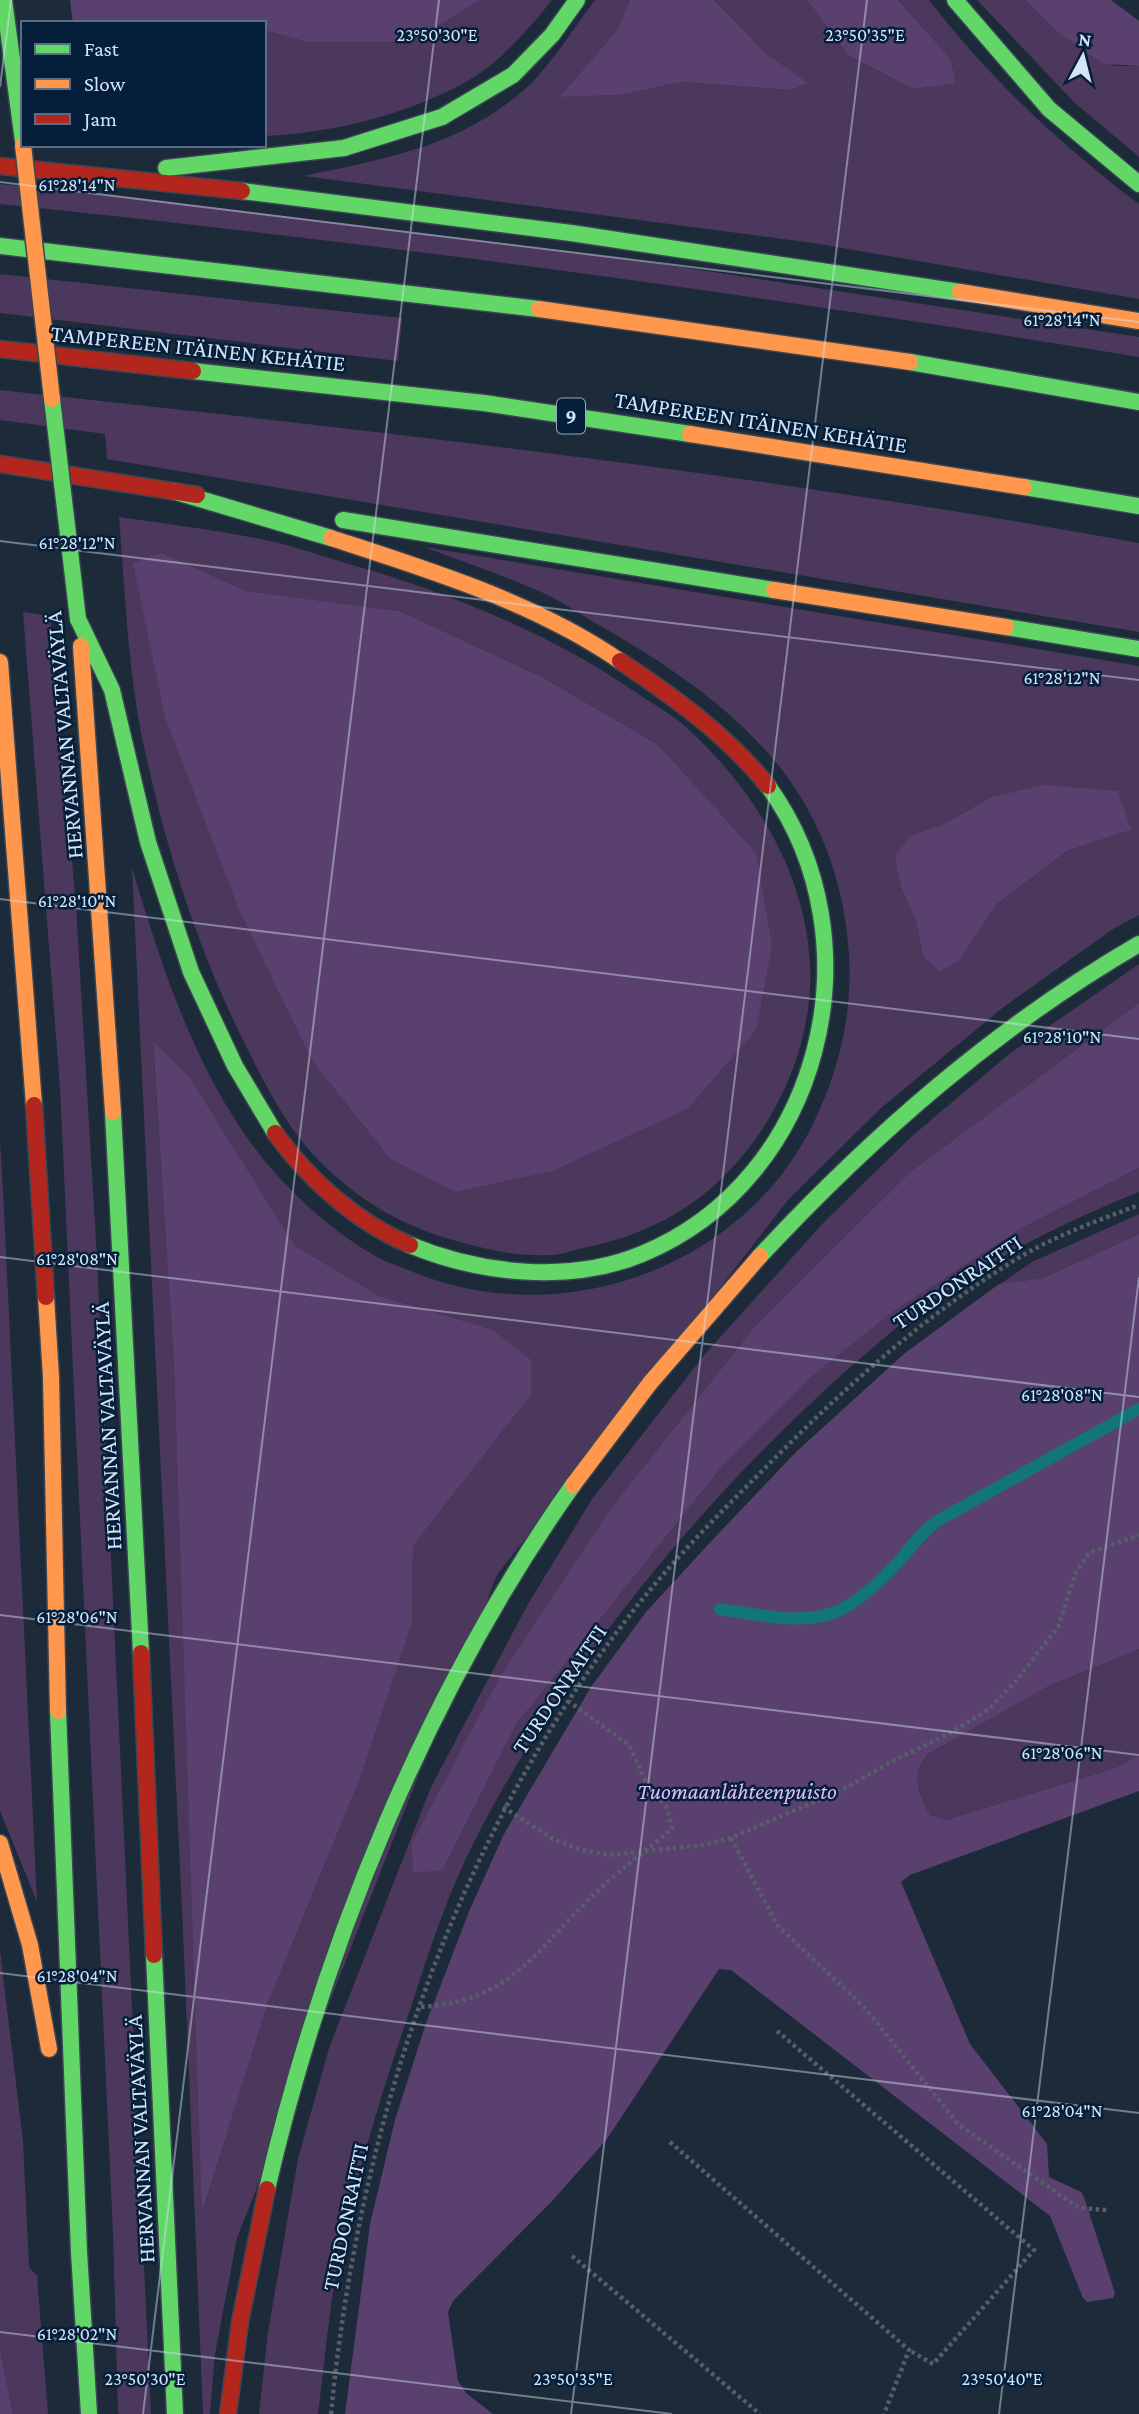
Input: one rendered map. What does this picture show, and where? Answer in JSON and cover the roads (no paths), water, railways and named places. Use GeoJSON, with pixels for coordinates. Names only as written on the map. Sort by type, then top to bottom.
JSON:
{"type":"FeatureCollection","features":[{"type":"Feature","properties":{"kind":"highway","name":"HERVANNAN VALTAVÄYLÄ"},"geometry":{"type":"LineString","coordinates":[[4,0],[21,126]]}},
{"type":"Feature","properties":{"kind":"highway"},"geometry":{"type":"LineString","coordinates":[[12,48],[17,0]]}},
{"type":"Feature","properties":{"kind":"highway"},"geometry":{"type":"LineString","coordinates":[[104,176],[344,148],[442,117],[513,75],[552,35],[577,0]]}},
{"type":"Feature","properties":{"kind":"highway"},"geometry":{"type":"LineString","coordinates":[[955,0],[1049,108],[1139,184]]}},
{"type":"Feature","properties":{"kind":"highway","name":"HERVANNAN VALTAVÄYLÄ"},"geometry":{"type":"LineString","coordinates":[[23,147],[78,619],[98,863],[128,1382],[176,2414]]}},
{"type":"Feature","properties":{"kind":"highway"},"geometry":{"type":"LineString","coordinates":[[0,166],[104,176],[479,222],[865,276],[1139,321]]}},
{"type":"Feature","properties":{"kind":"highway"},"geometry":{"type":"LineString","coordinates":[[0,246],[494,303],[850,352],[1139,401]]}},
{"type":"Feature","properties":{"kind":"highway","name":"TAMPEREEN ITÄINEN KEHÄTIE"},"geometry":{"type":"LineString","coordinates":[[0,349],[484,403],[838,456],[1139,506]]}},
{"type":"Feature","properties":{"kind":"highway"},"geometry":{"type":"LineString","coordinates":[[0,464],[1139,649]]}},
{"type":"Feature","properties":{"kind":"highway"},"geometry":{"type":"LineString","coordinates":[[78,619],[114,695],[137,803],[164,901],[189,973],[254,1103],[291,1154],[346,1207],[387,1235],[434,1255],[529,1271],[582,1270],[642,1254],[684,1234],[722,1204],[761,1167],[791,1119],[815,1062],[827,1001],[828,949],[819,894],[802,845],[774,794],[740,753],[644,677],[581,638],[504,599],[421,566],[173,491]]}},
{"type":"Feature","properties":{"kind":"highway"},"geometry":{"type":"LineString","coordinates":[[0,662],[29,1018],[51,1377],[59,1762],[79,2252],[89,2414]]}},
{"type":"Feature","properties":{"kind":"highway"},"geometry":{"type":"LineString","coordinates":[[228,2414],[237,2328],[266,2180],[305,2038],[354,1901],[411,1769],[476,1641],[560,1503],[650,1382],[744,1270],[842,1172],[936,1085],[1018,1020],[1139,944]]}},
{"type":"Feature","properties":{"kind":"highway"},"geometry":{"type":"LineString","coordinates":[[0,1843],[18,1894],[38,1970],[52,2064]]}},
{"type":"Feature","properties":{"kind":"highway"},"geometry":{"type":"LineString","coordinates":[[55,2091],[79,2252]]}},
{"type":"Feature","properties":{"kind":"waterway"},"geometry":{"type":"LineString","coordinates":[[720,1609],[792,1618],[820,1616],[842,1609],[878,1583],[937,1521],[1139,1409]]}},
{"type":"Feature","properties":{"kind":"park label","name":"Tuomaanlähteenpuisto"},"geometry":{"type":"Point","coordinates":[737,1791]}}]}
